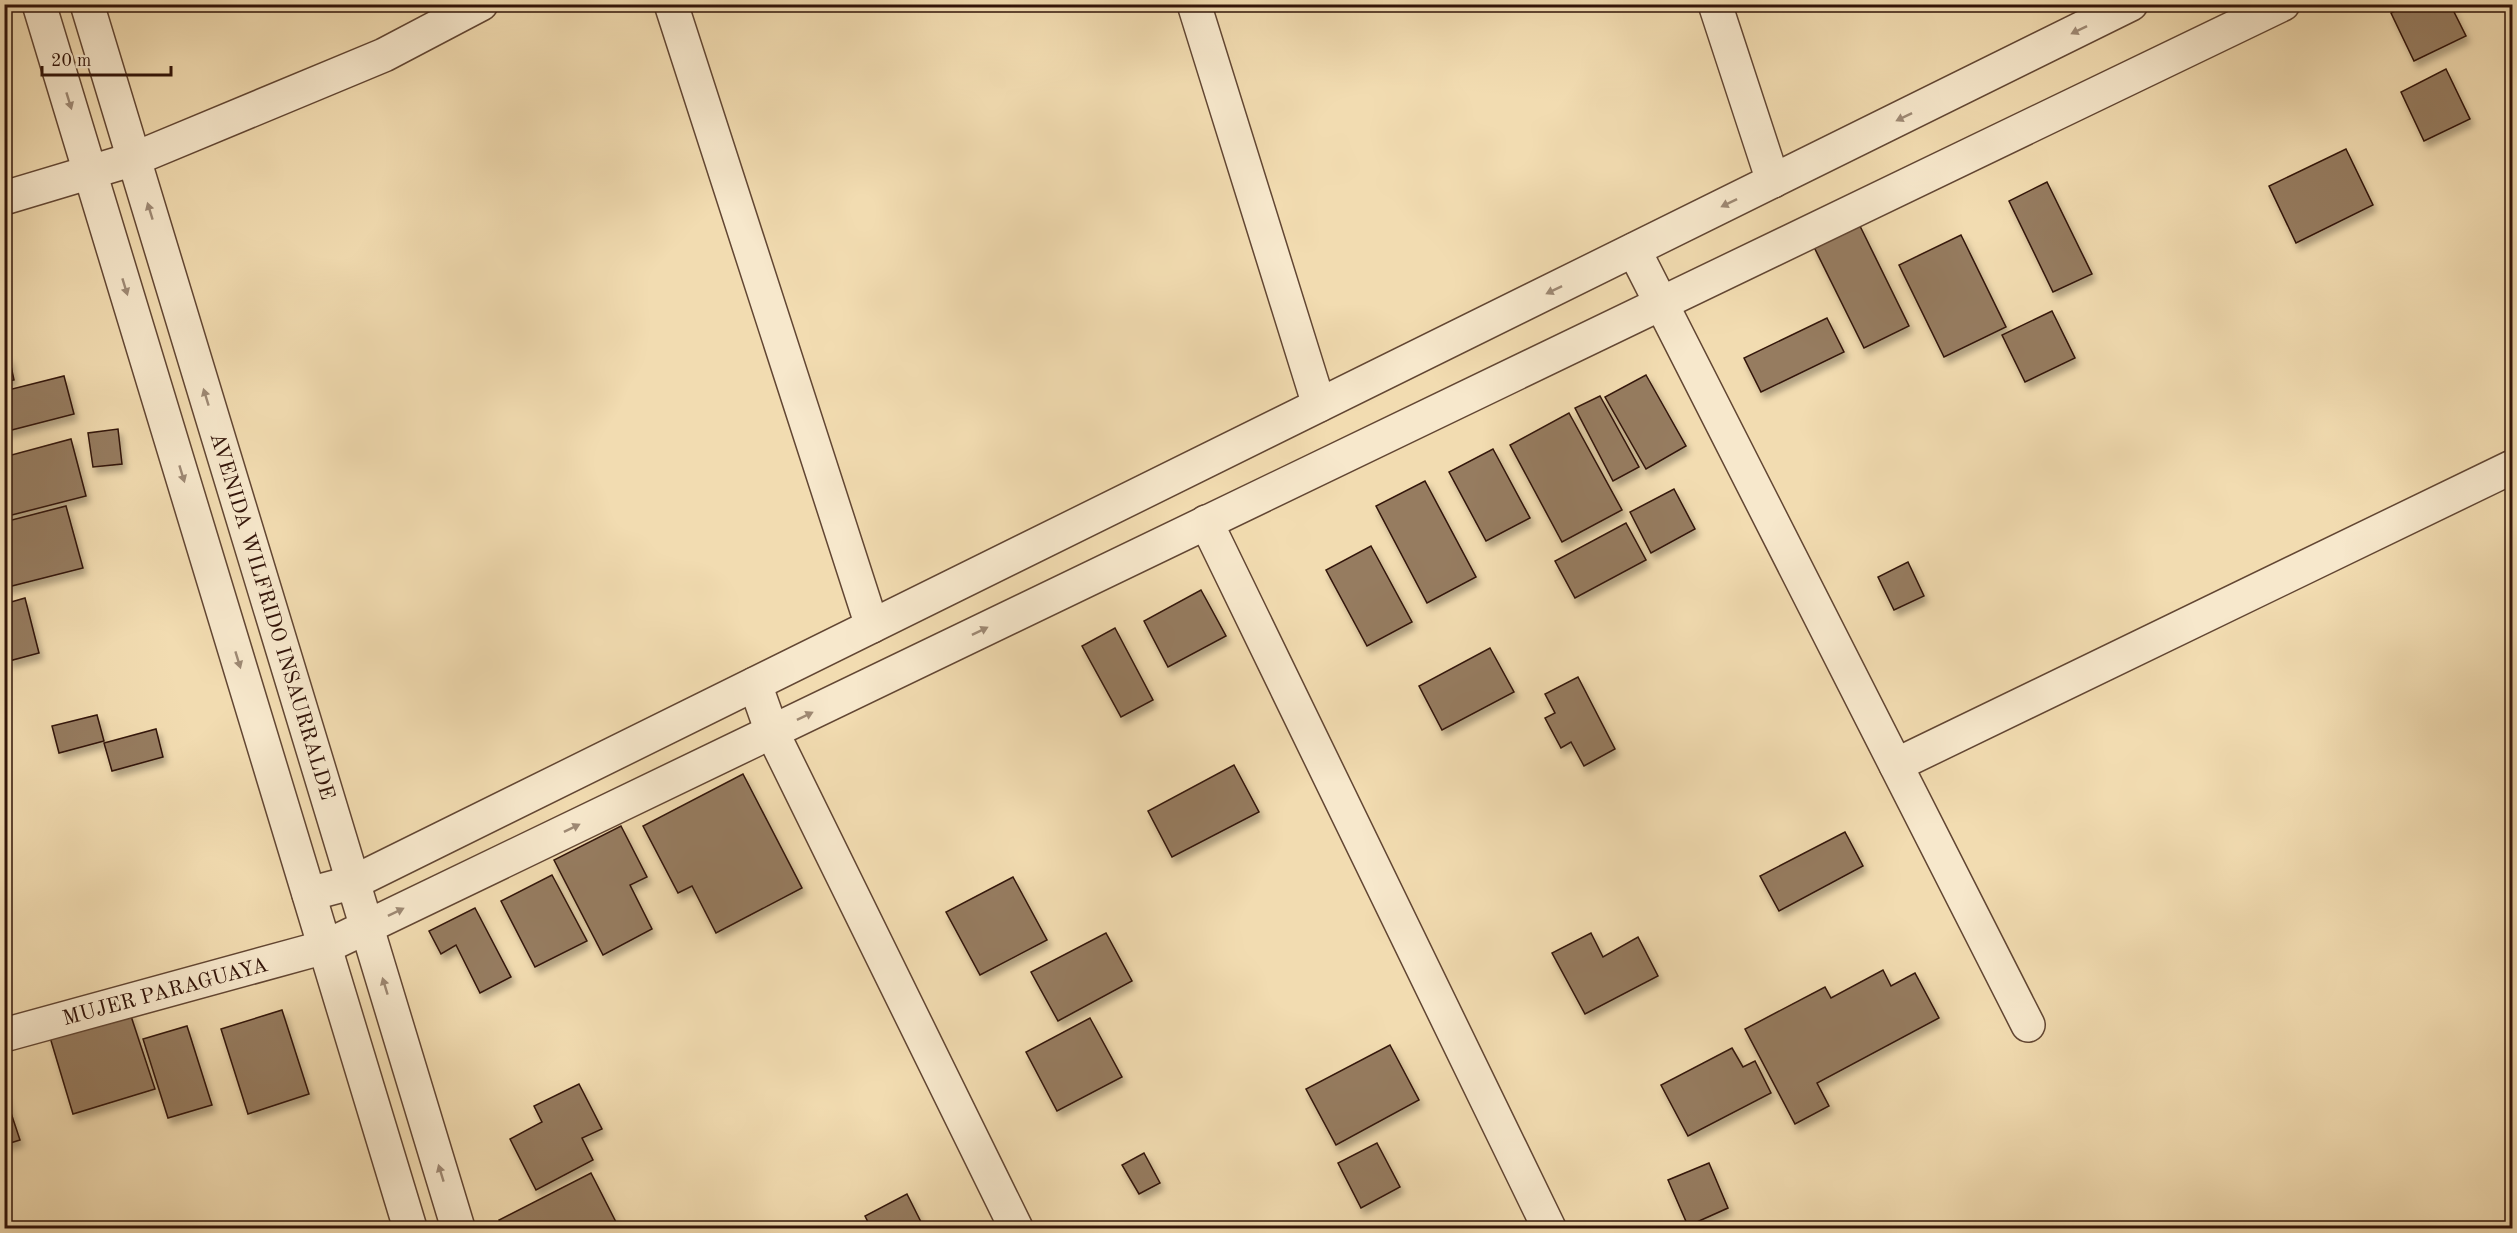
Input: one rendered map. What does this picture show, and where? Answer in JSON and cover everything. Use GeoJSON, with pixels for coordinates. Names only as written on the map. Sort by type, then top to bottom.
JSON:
{"type":"FeatureCollection","features":[{"type":"Feature","properties":{"kind":"street"},"geometry":{"type":"LineString","coordinates":[[39,4],[410,1228]]}},
{"type":"Feature","properties":{"kind":"street","name":"AVENIDA WILFRIDO INSAURRALDE"},"geometry":{"type":"LineString","coordinates":[[87,4],[458,1228]]}},
{"type":"Feature","properties":{"kind":"street"},"geometry":{"type":"LineString","coordinates":[[4,198],[134,159],[384,55],[481,4]]}},
{"type":"Feature","properties":{"kind":"street"},"geometry":{"type":"LineString","coordinates":[[671,4],[872,626]]}},
{"type":"Feature","properties":{"kind":"street"},"geometry":{"type":"LineString","coordinates":[[1194,4],[1319,405]]}},
{"type":"Feature","properties":{"kind":"street"},"geometry":{"type":"LineString","coordinates":[[1716,4],[1773,182]]}},
{"type":"Feature","properties":{"kind":"street"},"geometry":{"type":"LineString","coordinates":[[309,894],[354,882],[2131,4]]}},
{"type":"Feature","properties":{"kind":"street","name":"MUJER PARAGUAYA"},"geometry":{"type":"LineString","coordinates":[[4,1035],[325,947],[2283,4]]}},
{"type":"Feature","properties":{"kind":"street"},"geometry":{"type":"LineString","coordinates":[[1634,250],[2028,1025]]}},
{"type":"Feature","properties":{"kind":"street"},"geometry":{"type":"LineString","coordinates":[[1896,765],[2512,467]]}},
{"type":"Feature","properties":{"kind":"street"},"geometry":{"type":"LineString","coordinates":[[1206,522],[1549,1228]]}},
{"type":"Feature","properties":{"kind":"street"},"geometry":{"type":"LineString","coordinates":[[755,684],[772,732],[1016,1228]]}},
{"type":"Feature","properties":{"kind":"building"},"geometry":{"type":"Polygon","coordinates":[[[2408,4],[2450,4],[2466,36],[2414,61],[2391,13],[2408,4]]]}},
{"type":"Feature","properties":{"kind":"building"},"geometry":{"type":"Polygon","coordinates":[[[2446,69],[2470,119],[2424,141],[2401,92],[2446,69]]]}},
{"type":"Feature","properties":{"kind":"building"},"geometry":{"type":"Polygon","coordinates":[[[2346,149],[2373,205],[2296,243],[2269,186],[2346,149]]]}},
{"type":"Feature","properties":{"kind":"building"},"geometry":{"type":"Polygon","coordinates":[[[2047,182],[2092,274],[2053,292],[2009,201],[2047,182]]]}},
{"type":"Feature","properties":{"kind":"building"},"geometry":{"type":"Polygon","coordinates":[[[1859,224],[1909,326],[1864,348],[1813,245],[1859,224]]]}},
{"type":"Feature","properties":{"kind":"building"},"geometry":{"type":"Polygon","coordinates":[[[1961,235],[2006,327],[1944,357],[1899,265],[1961,235]]]}},
{"type":"Feature","properties":{"kind":"building"},"geometry":{"type":"Polygon","coordinates":[[[2052,311],[2075,358],[2025,382],[2002,335],[2052,311]]]}},
{"type":"Feature","properties":{"kind":"building"},"geometry":{"type":"Polygon","coordinates":[[[1827,318],[1844,352],[1761,392],[1744,358],[1827,318]]]}},
{"type":"Feature","properties":{"kind":"building"},"geometry":{"type":"Polygon","coordinates":[[[9,357],[14,380],[4,382],[4,358],[9,357]]]}},
{"type":"Feature","properties":{"kind":"building"},"geometry":{"type":"Polygon","coordinates":[[[1646,375],[1686,446],[1646,469],[1605,397],[1646,375]]]}},
{"type":"Feature","properties":{"kind":"building"},"geometry":{"type":"Polygon","coordinates":[[[64,376],[74,414],[4,432],[4,391],[64,376]]]}},
{"type":"Feature","properties":{"kind":"building"},"geometry":{"type":"Polygon","coordinates":[[[1600,396],[1639,467],[1613,481],[1575,408],[1600,396]]]}},
{"type":"Feature","properties":{"kind":"building"},"geometry":{"type":"Polygon","coordinates":[[[1569,413],[1622,510],[1562,542],[1510,445],[1569,413]]]}},
{"type":"Feature","properties":{"kind":"building"},"geometry":{"type":"Polygon","coordinates":[[[118,429],[122,464],[93,467],[88,433],[118,429]]]}},
{"type":"Feature","properties":{"kind":"building"},"geometry":{"type":"Polygon","coordinates":[[[71,439],[86,496],[4,517],[4,457],[71,439]]]}},
{"type":"Feature","properties":{"kind":"building"},"geometry":{"type":"Polygon","coordinates":[[[1493,449],[1530,518],[1486,541],[1449,472],[1493,449]]]}},
{"type":"Feature","properties":{"kind":"building"},"geometry":{"type":"Polygon","coordinates":[[[1425,481],[1476,577],[1427,603],[1376,506],[1425,481]]]}},
{"type":"Feature","properties":{"kind":"building"},"geometry":{"type":"Polygon","coordinates":[[[1674,489],[1695,529],[1651,553],[1630,512],[1674,489]]]}},
{"type":"Feature","properties":{"kind":"building"},"geometry":{"type":"Polygon","coordinates":[[[66,506],[83,568],[4,588],[4,522],[66,506]]]}},
{"type":"Feature","properties":{"kind":"building"},"geometry":{"type":"Polygon","coordinates":[[[1626,523],[1646,560],[1575,598],[1555,561],[1626,523]]]}},
{"type":"Feature","properties":{"kind":"building"},"geometry":{"type":"Polygon","coordinates":[[[1371,546],[1412,622],[1367,646],[1326,570],[1371,546]]]}},
{"type":"Feature","properties":{"kind":"building"},"geometry":{"type":"Polygon","coordinates":[[[1908,562],[1924,596],[1894,610],[1878,577],[1908,562]]]}},
{"type":"Feature","properties":{"kind":"building"},"geometry":{"type":"Polygon","coordinates":[[[1201,590],[1226,636],[1168,667],[1144,621],[1201,590]]]}},
{"type":"Feature","properties":{"kind":"building"},"geometry":{"type":"Polygon","coordinates":[[[25,598],[39,653],[9,661],[4,645],[4,604],[25,598]]]}},
{"type":"Feature","properties":{"kind":"building"},"geometry":{"type":"Polygon","coordinates":[[[1115,628],[1153,700],[1121,717],[1082,646],[1115,628]]]}},
{"type":"Feature","properties":{"kind":"building"},"geometry":{"type":"Polygon","coordinates":[[[1490,648],[1514,692],[1442,730],[1419,686],[1490,648]]]}},
{"type":"Feature","properties":{"kind":"building"},"geometry":{"type":"Polygon","coordinates":[[[1578,677],[1615,749],[1584,766],[1571,742],[1561,748],[1545,718],[1555,713],[1545,694],[1578,677]]]}},
{"type":"Feature","properties":{"kind":"building"},"geometry":{"type":"Polygon","coordinates":[[[97,715],[104,741],[59,753],[52,726],[97,715]]]}},
{"type":"Feature","properties":{"kind":"building"},"geometry":{"type":"Polygon","coordinates":[[[156,729],[163,757],[112,771],[104,743],[156,729]]]}},
{"type":"Feature","properties":{"kind":"building"},"geometry":{"type":"Polygon","coordinates":[[[1234,765],[1259,812],[1172,857],[1148,811],[1234,765]]]}},
{"type":"Feature","properties":{"kind":"building"},"geometry":{"type":"Polygon","coordinates":[[[743,774],[802,888],[716,933],[692,886],[678,893],[643,826],[743,774]]]}},
{"type":"Feature","properties":{"kind":"building"},"geometry":{"type":"Polygon","coordinates":[[[621,826],[647,877],[630,885],[652,929],[603,955],[554,860],[621,826]]]}},
{"type":"Feature","properties":{"kind":"building"},"geometry":{"type":"Polygon","coordinates":[[[1845,832],[1863,866],[1779,911],[1760,876],[1845,832]]]}},
{"type":"Feature","properties":{"kind":"building"},"geometry":{"type":"Polygon","coordinates":[[[552,875],[587,941],[535,967],[501,901],[552,875]]]}},
{"type":"Feature","properties":{"kind":"building"},"geometry":{"type":"Polygon","coordinates":[[[1013,877],[1047,940],[980,975],[946,912],[1013,877]]]}},
{"type":"Feature","properties":{"kind":"building"},"geometry":{"type":"Polygon","coordinates":[[[475,908],[511,977],[480,993],[456,945],[441,954],[429,931],[475,908]]]}},
{"type":"Feature","properties":{"kind":"building"},"geometry":{"type":"Polygon","coordinates":[[[1106,933],[1132,981],[1058,1021],[1031,972],[1106,933]]]}},
{"type":"Feature","properties":{"kind":"building"},"geometry":{"type":"Polygon","coordinates":[[[1591,933],[1603,957],[1638,937],[1658,976],[1585,1014],[1552,953],[1591,933]]]}},
{"type":"Feature","properties":{"kind":"building"},"geometry":{"type":"Polygon","coordinates":[[[1883,970],[1891,986],[1915,973],[1939,1018],[1817,1083],[1829,1106],[1795,1124],[1745,1029],[1825,987],[1831,998],[1883,970]]]}},
{"type":"Feature","properties":{"kind":"building"},"geometry":{"type":"Polygon","coordinates":[[[129,1010],[155,1089],[73,1114],[49,1034],[129,1010]]]}},
{"type":"Feature","properties":{"kind":"building"},"geometry":{"type":"Polygon","coordinates":[[[282,1010],[309,1094],[248,1114],[221,1029],[282,1010]]]}},
{"type":"Feature","properties":{"kind":"building"},"geometry":{"type":"Polygon","coordinates":[[[1090,1018],[1122,1077],[1057,1111],[1026,1052],[1090,1018]]]}},
{"type":"Feature","properties":{"kind":"building"},"geometry":{"type":"Polygon","coordinates":[[[187,1026],[212,1105],[168,1118],[143,1039],[187,1026]]]}},
{"type":"Feature","properties":{"kind":"building"},"geometry":{"type":"Polygon","coordinates":[[[1390,1045],[1419,1100],[1336,1145],[1306,1089],[1390,1045]]]}},
{"type":"Feature","properties":{"kind":"building"},"geometry":{"type":"Polygon","coordinates":[[[1732,1048],[1743,1067],[1755,1061],[1771,1093],[1688,1136],[1661,1085],[1732,1048]]]}},
{"type":"Feature","properties":{"kind":"building"},"geometry":{"type":"Polygon","coordinates":[[[579,1084],[602,1129],[582,1138],[593,1160],[536,1190],[510,1139],[542,1122],[534,1106],[579,1084]]]}},
{"type":"Feature","properties":{"kind":"building"},"geometry":{"type":"Polygon","coordinates":[[[4,1092],[20,1140],[4,1145],[4,1092]]]}},
{"type":"Feature","properties":{"kind":"building"},"geometry":{"type":"Polygon","coordinates":[[[1377,1143],[1400,1187],[1361,1208],[1338,1163],[1377,1143]]]}},
{"type":"Feature","properties":{"kind":"building"},"geometry":{"type":"Polygon","coordinates":[[[1144,1153],[1160,1183],[1139,1194],[1122,1165],[1144,1153]]]}},
{"type":"Feature","properties":{"kind":"building"},"geometry":{"type":"Polygon","coordinates":[[[1709,1163],[1728,1208],[1688,1226],[1668,1180],[1709,1163]]]}},
{"type":"Feature","properties":{"kind":"building"},"geometry":{"type":"Polygon","coordinates":[[[591,1173],[619,1228],[503,1228],[499,1220],[591,1173]]]}},
{"type":"Feature","properties":{"kind":"building"},"geometry":{"type":"Polygon","coordinates":[[[907,1194],[924,1228],[871,1228],[865,1216],[907,1194]]]}}]}
